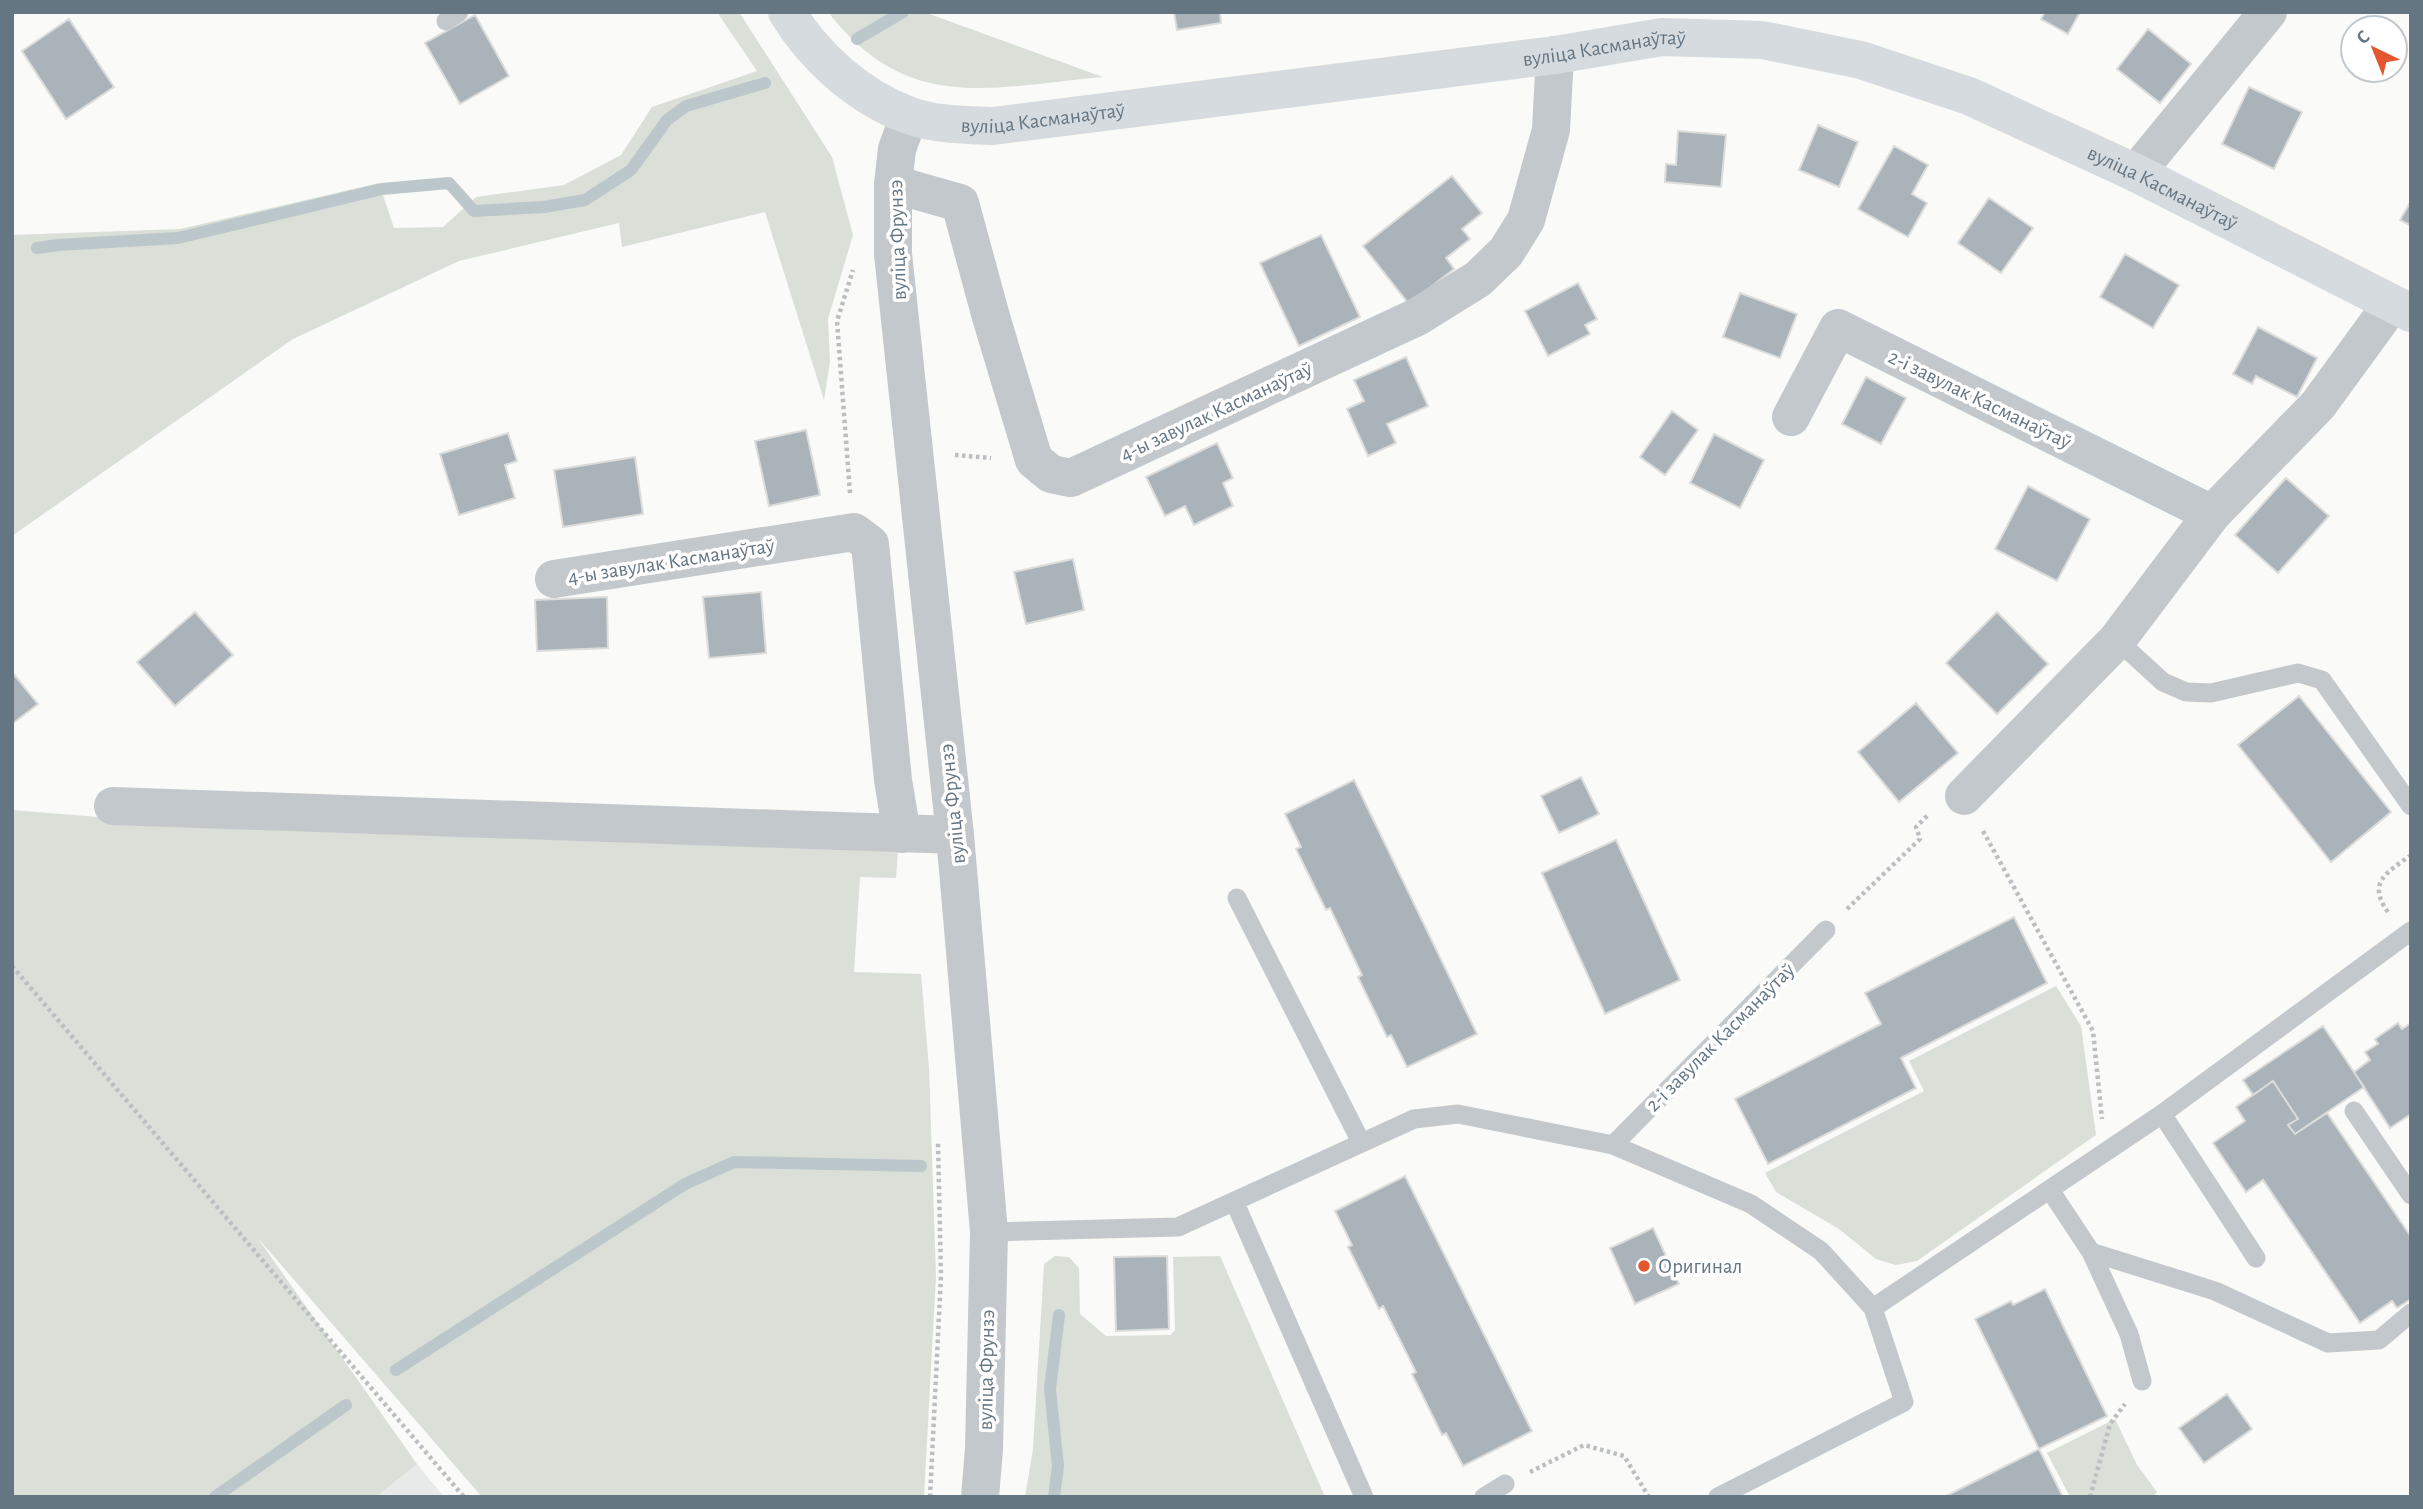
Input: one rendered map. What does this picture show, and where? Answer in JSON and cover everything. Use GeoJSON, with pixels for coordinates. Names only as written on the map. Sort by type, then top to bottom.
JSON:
{"type":"FeatureCollection","features":[{"type":"Feature","properties":{"kind":"main road","name":"вуліца Касманаўтаў"},"geometry":{"type":"LineString","coordinates":[[787,12],[828,63],[863,93],[909,116],[946,124],[993,126],[1555,55],[1662,37],[1762,40],[1861,60],[1969,96],[2136,173],[2401,309]]}},
{"type":"Feature","properties":{"kind":"street"},"geometry":{"type":"LineString","coordinates":[[2136,173],[2268,12]]}},
{"type":"Feature","properties":{"kind":"street","name":"4-ы завулак Касманаўтаў"},"geometry":{"type":"LineString","coordinates":[[893,184],[960,203],[1034,460],[1051,474],[1071,478],[1417,317],[1478,279],[1506,252],[1526,220],[1551,130],[1555,55]]}},
{"type":"Feature","properties":{"kind":"street","name":"вуліца Фрунзэ"},"geometry":{"type":"LineString","coordinates":[[909,116],[897,149],[893,184],[893,254],[955,835],[989,1232],[984,1449],[980,1497]]}},
{"type":"Feature","properties":{"kind":"street"},"geometry":{"type":"LineString","coordinates":[[1964,796],[2117,640],[2212,514],[2318,405],[2401,309]]}},
{"type":"Feature","properties":{"kind":"street","name":"2-і завулак Касманаўтаў"},"geometry":{"type":"LineString","coordinates":[[1791,417],[1838,328],[2212,514]]}},
{"type":"Feature","properties":{"kind":"street"},"geometry":{"type":"LineString","coordinates":[[854,532],[870,544],[892,780],[902,834]]}},
{"type":"Feature","properties":{"kind":"street","name":"4-ы завулак Касманаўтаў"},"geometry":{"type":"LineString","coordinates":[[554,579],[854,532]]}},
{"type":"Feature","properties":{"kind":"street"},"geometry":{"type":"LineString","coordinates":[[113,806],[955,835]]}},
{"type":"Feature","properties":{"kind":"lane"},"geometry":{"type":"LineString","coordinates":[[2117,640],[2163,682],[2186,692],[2211,693],[2298,673],[2322,680],[2411,806]]}},
{"type":"Feature","properties":{"kind":"lane"},"geometry":{"type":"LineString","coordinates":[[1237,898],[1361,1142]]}},
{"type":"Feature","properties":{"kind":"lane","name":"2-і завулак Касманаўтаў"},"geometry":{"type":"LineString","coordinates":[[1613,1145],[1826,930]]}},
{"type":"Feature","properties":{"kind":"lane"},"geometry":{"type":"LineString","coordinates":[[1873,1308],[2162,1114],[2411,931]]}},
{"type":"Feature","properties":{"kind":"lane"},"geometry":{"type":"LineString","coordinates":[[2354,1111],[2411,1195]]}},
{"type":"Feature","properties":{"kind":"lane"},"geometry":{"type":"LineString","coordinates":[[989,1232],[1178,1227],[1414,1119],[1458,1114],[1613,1145],[1751,1204],[1822,1251],[1873,1308],[1904,1402],[1718,1497]]}},
{"type":"Feature","properties":{"kind":"lane"},"geometry":{"type":"LineString","coordinates":[[2162,1114],[2256,1258]]}},
{"type":"Feature","properties":{"kind":"lane"},"geometry":{"type":"LineString","coordinates":[[2049,1189],[2091,1252],[2129,1334],[2142,1381]]}},
{"type":"Feature","properties":{"kind":"lane"},"geometry":{"type":"LineString","coordinates":[[1235,1203],[1364,1497]]}},
{"type":"Feature","properties":{"kind":"lane"},"geometry":{"type":"LineString","coordinates":[[2091,1252],[2215,1291],[2328,1343],[2379,1340],[2411,1313]]}},
{"type":"Feature","properties":{"kind":"lane"},"geometry":{"type":"LineString","coordinates":[[1484,1497],[1504,1483]]}},
{"type":"Feature","properties":{"kind":"path"},"geometry":{"type":"LineString","coordinates":[[854,532],[837,321],[855,263]]}},
{"type":"Feature","properties":{"kind":"path"},"geometry":{"type":"LineString","coordinates":[[966,456],[999,458]]}},
{"type":"Feature","properties":{"kind":"path"},"geometry":{"type":"LineString","coordinates":[[1964,796],[2093,1031],[2106,1151]]}},
{"type":"Feature","properties":{"kind":"path"},"geometry":{"type":"LineString","coordinates":[[1826,930],[1920,839]]}},
{"type":"Feature","properties":{"kind":"path"},"geometry":{"type":"LineString","coordinates":[[2383,905],[2378,893],[2379,882],[2411,855]]}},
{"type":"Feature","properties":{"kind":"path"},"geometry":{"type":"LineString","coordinates":[[12,966],[464,1497]]}},
{"type":"Feature","properties":{"kind":"path"},"geometry":{"type":"LineString","coordinates":[[930,1497],[941,1276],[938,1137]]}},
{"type":"Feature","properties":{"kind":"path"},"geometry":{"type":"LineString","coordinates":[[2090,1497],[2110,1424],[2142,1381]]}},
{"type":"Feature","properties":{"kind":"path"},"geometry":{"type":"LineString","coordinates":[[1504,1483],[1584,1445],[1624,1456],[1649,1497]]}},
{"type":"Feature","properties":{"kind":"shaded area"},"geometry":{"type":"Polygon","coordinates":[[[717,12],[739,12],[832,157],[853,235],[828,319],[830,362],[824,400],[765,212],[622,247],[619,223],[459,261],[293,339],[12,536],[12,235],[180,229],[379,183],[394,228],[443,227],[476,197],[564,185],[621,155],[652,107],[757,71],[717,12]]]}},
{"type":"Feature","properties":{"kind":"shaded area"},"geometry":{"type":"Polygon","coordinates":[[[828,12],[924,12],[1103,77],[988,88],[954,87],[921,80],[889,67],[858,45],[828,12]]]}},
{"type":"Feature","properties":{"kind":"shaded area"},"geometry":{"type":"Polygon","coordinates":[[[12,810],[171,823],[898,850],[896,878],[860,877],[854,972],[921,974],[929,1068],[936,1276],[924,1497],[482,1497],[257,1237],[417,1464],[376,1497],[12,1497],[12,810]]]}},
{"type":"Feature","properties":{"kind":"shaded area"},"geometry":{"type":"Polygon","coordinates":[[[2056,986],[2081,1026],[2096,1135],[1917,1261],[1896,1265],[1876,1259],[1839,1229],[1776,1192],[1765,1173],[1924,1091],[1909,1061],[2056,986]]]}},
{"type":"Feature","properties":{"kind":"shaded area"},"geometry":{"type":"Polygon","coordinates":[[[1055,1256],[1069,1257],[1079,1268],[1080,1314],[1106,1336],[1170,1335],[1175,1330],[1173,1257],[1220,1256],[1325,1497],[1025,1497],[1033,1449],[1044,1264],[1055,1256]]]}},
{"type":"Feature","properties":{"kind":"shaded area"},"geometry":{"type":"Polygon","coordinates":[[[2115,1419],[2137,1465],[2157,1492],[2153,1497],[2070,1497],[2047,1453],[2115,1419]]]}},
{"type":"Feature","properties":{"kind":"shaded area"},"geometry":{"type":"Polygon","coordinates":[[[417,1464],[444,1497],[376,1497],[417,1464]]]}},
{"type":"Feature","properties":{"kind":"building"},"geometry":{"type":"Polygon","coordinates":[[[1174,12],[1220,12],[1221,23],[1177,30],[1174,12]]]}},
{"type":"Feature","properties":{"kind":"building"},"geometry":{"type":"Polygon","coordinates":[[[2045,12],[2080,12],[2068,34],[2041,19],[2045,12]]]}},
{"type":"Feature","properties":{"kind":"building"},"geometry":{"type":"Polygon","coordinates":[[[475,15],[509,76],[460,104],[425,43],[475,15]]]}},
{"type":"Feature","properties":{"kind":"building"},"geometry":{"type":"Polygon","coordinates":[[[69,19],[114,87],[66,119],[22,51],[69,19]]]}},
{"type":"Feature","properties":{"kind":"building"},"geometry":{"type":"Polygon","coordinates":[[[2148,29],[2191,64],[2160,103],[2117,69],[2148,29]]]}},
{"type":"Feature","properties":{"kind":"building"},"geometry":{"type":"Polygon","coordinates":[[[2249,87],[2302,112],[2274,169],[2222,144],[2249,87]]]}},
{"type":"Feature","properties":{"kind":"building"},"geometry":{"type":"Polygon","coordinates":[[[1818,125],[1858,142],[1839,187],[1799,170],[1818,125]]]}},
{"type":"Feature","properties":{"kind":"building"},"geometry":{"type":"Polygon","coordinates":[[[1678,131],[1726,135],[1721,187],[1665,182],[1666,164],[1676,165],[1678,131]]]}},
{"type":"Feature","properties":{"kind":"building"},"geometry":{"type":"Polygon","coordinates":[[[1894,146],[1928,165],[1912,194],[1927,203],[1908,237],[1858,209],[1894,146]]]}},
{"type":"Feature","properties":{"kind":"building"},"geometry":{"type":"Polygon","coordinates":[[[1452,176],[1482,213],[1462,229],[1470,239],[1446,258],[1454,269],[1409,304],[1363,246],[1452,176]]]}},
{"type":"Feature","properties":{"kind":"building"},"geometry":{"type":"Polygon","coordinates":[[[1989,198],[2033,228],[2001,273],[1958,243],[1989,198]]]}},
{"type":"Feature","properties":{"kind":"building"},"geometry":{"type":"Polygon","coordinates":[[[2411,201],[2411,226],[2400,220],[2411,201]]]}},
{"type":"Feature","properties":{"kind":"building"},"geometry":{"type":"Polygon","coordinates":[[[1321,235],[1360,317],[1299,346],[1260,263],[1321,235]]]}},
{"type":"Feature","properties":{"kind":"building"},"geometry":{"type":"Polygon","coordinates":[[[2125,254],[2179,285],[2153,328],[2100,297],[2125,254]]]}},
{"type":"Feature","properties":{"kind":"building"},"geometry":{"type":"Polygon","coordinates":[[[1578,283],[1597,319],[1585,325],[1590,334],[1548,356],[1525,311],[1578,283]]]}},
{"type":"Feature","properties":{"kind":"building"},"geometry":{"type":"Polygon","coordinates":[[[1740,293],[1797,314],[1780,358],[1723,337],[1740,293]]]}},
{"type":"Feature","properties":{"kind":"building"},"geometry":{"type":"Polygon","coordinates":[[[2258,327],[2317,358],[2297,397],[2256,376],[2252,384],[2233,374],[2258,327]]]}},
{"type":"Feature","properties":{"kind":"building"},"geometry":{"type":"Polygon","coordinates":[[[1406,357],[1428,406],[1387,424],[1396,443],[1368,456],[1347,409],[1364,401],[1354,380],[1406,357]]]}},
{"type":"Feature","properties":{"kind":"building"},"geometry":{"type":"Polygon","coordinates":[[[1866,377],[1906,398],[1881,444],[1842,424],[1866,377]]]}},
{"type":"Feature","properties":{"kind":"building"},"geometry":{"type":"Polygon","coordinates":[[[1672,411],[1698,430],[1665,475],[1640,457],[1672,411]]]}},
{"type":"Feature","properties":{"kind":"building"},"geometry":{"type":"Polygon","coordinates":[[[806,430],[820,495],[769,506],[755,441],[806,430]]]}},
{"type":"Feature","properties":{"kind":"building"},"geometry":{"type":"Polygon","coordinates":[[[508,433],[517,461],[505,465],[515,498],[459,515],[440,454],[508,433]]]}},
{"type":"Feature","properties":{"kind":"building"},"geometry":{"type":"Polygon","coordinates":[[[1714,434],[1764,460],[1740,508],[1690,483],[1714,434]]]}},
{"type":"Feature","properties":{"kind":"building"},"geometry":{"type":"Polygon","coordinates":[[[1217,443],[1233,478],[1223,483],[1233,506],[1194,525],[1185,506],[1165,516],[1146,477],[1217,443]]]}},
{"type":"Feature","properties":{"kind":"building"},"geometry":{"type":"Polygon","coordinates":[[[635,457],[643,514],[563,527],[554,470],[635,457]]]}},
{"type":"Feature","properties":{"kind":"building"},"geometry":{"type":"Polygon","coordinates":[[[2286,478],[2329,516],[2278,573],[2235,535],[2286,478]]]}},
{"type":"Feature","properties":{"kind":"building"},"geometry":{"type":"Polygon","coordinates":[[[2028,486],[2090,519],[2057,581],[1995,549],[2028,486]]]}},
{"type":"Feature","properties":{"kind":"building"},"geometry":{"type":"Polygon","coordinates":[[[1073,559],[1084,610],[1026,624],[1014,572],[1073,559]]]}},
{"type":"Feature","properties":{"kind":"building"},"geometry":{"type":"Polygon","coordinates":[[[761,592],[766,653],[709,658],[703,597],[761,592]]]}},
{"type":"Feature","properties":{"kind":"building"},"geometry":{"type":"Polygon","coordinates":[[[607,597],[608,648],[537,651],[535,600],[607,597]]]}},
{"type":"Feature","properties":{"kind":"building"},"geometry":{"type":"Polygon","coordinates":[[[195,612],[233,655],[175,706],[137,662],[195,612]]]}},
{"type":"Feature","properties":{"kind":"building"},"geometry":{"type":"Polygon","coordinates":[[[1997,612],[2048,664],[1997,714],[1946,663],[1997,612]]]}},
{"type":"Feature","properties":{"kind":"building"},"geometry":{"type":"Polygon","coordinates":[[[12,672],[38,704],[12,724],[12,672]]]}},
{"type":"Feature","properties":{"kind":"building"},"geometry":{"type":"Polygon","coordinates":[[[2299,696],[2391,812],[2331,862],[2238,745],[2299,696]]]}},
{"type":"Feature","properties":{"kind":"building"},"geometry":{"type":"Polygon","coordinates":[[[1916,703],[1958,753],[1899,802],[1858,752],[1916,703]]]}},
{"type":"Feature","properties":{"kind":"building"},"geometry":{"type":"Polygon","coordinates":[[[1581,777],[1599,814],[1559,833],[1541,796],[1581,777]]]}},
{"type":"Feature","properties":{"kind":"building"},"geometry":{"type":"Polygon","coordinates":[[[1354,780],[1477,1034],[1407,1067],[1391,1035],[1387,1037],[1358,977],[1362,975],[1330,908],[1326,910],[1296,849],[1301,847],[1285,814],[1354,780]]]}},
{"type":"Feature","properties":{"kind":"building"},"geometry":{"type":"Polygon","coordinates":[[[1616,840],[1680,980],[1605,1014],[1542,873],[1616,840]]]}},
{"type":"Feature","properties":{"kind":"building"},"geometry":{"type":"Polygon","coordinates":[[[2014,917],[2047,983],[1901,1058],[1916,1088],[1768,1164],[1735,1099],[1881,1024],[1865,993],[2014,917]]]}},
{"type":"Feature","properties":{"kind":"building"},"geometry":{"type":"Polygon","coordinates":[[[2398,1023],[2402,1029],[2411,1023],[2411,1114],[2390,1128],[2354,1072],[2370,1060],[2365,1052],[2378,1044],[2375,1039],[2398,1023]]]}},
{"type":"Feature","properties":{"kind":"building"},"geometry":{"type":"Polygon","coordinates":[[[2323,1026],[2364,1087],[2295,1134],[2288,1125],[2298,1119],[2273,1081],[2253,1095],[2243,1080],[2323,1026]]]}},
{"type":"Feature","properties":{"kind":"building"},"geometry":{"type":"Polygon","coordinates":[[[2273,1081],[2298,1119],[2288,1125],[2295,1134],[2327,1113],[2411,1237],[2411,1299],[2397,1308],[2392,1301],[2360,1323],[2263,1180],[2246,1192],[2213,1143],[2245,1121],[2236,1107],[2273,1081]]]}},
{"type":"Feature","properties":{"kind":"building"},"geometry":{"type":"Polygon","coordinates":[[[1405,1176],[1532,1431],[1463,1466],[1446,1433],[1442,1435],[1412,1374],[1416,1372],[1383,1306],[1379,1309],[1348,1247],[1352,1245],[1335,1211],[1405,1176]]]}},
{"type":"Feature","properties":{"kind":"building","name":"Оригинал"},"geometry":{"type":"Polygon","coordinates":[[[1653,1228],[1679,1284],[1635,1304],[1610,1248],[1653,1228]]]}},
{"type":"Feature","properties":{"kind":"building"},"geometry":{"type":"Polygon","coordinates":[[[1167,1256],[1169,1329],[1116,1331],[1114,1257],[1167,1256]]]}},
{"type":"Feature","properties":{"kind":"building"},"geometry":{"type":"Polygon","coordinates":[[[2045,1289],[2107,1416],[2039,1449],[1975,1319],[2011,1301],[2013,1305],[2045,1289]]]}},
{"type":"Feature","properties":{"kind":"building"},"geometry":{"type":"Polygon","coordinates":[[[2227,1394],[2252,1429],[2204,1463],[2179,1428],[2227,1394]]]}},
{"type":"Feature","properties":{"kind":"building"},"geometry":{"type":"Polygon","coordinates":[[[2039,1449],[2063,1497],[1944,1497],[2039,1449]]]}},
{"type":"Feature","properties":{"kind":"waterway"},"geometry":{"type":"LineString","coordinates":[[857,39],[903,12]]}},
{"type":"Feature","properties":{"kind":"waterway"},"geometry":{"type":"LineString","coordinates":[[37,248],[178,238],[382,189],[449,183],[474,211],[544,207],[585,200],[631,170],[667,120],[686,106],[765,83]]}},
{"type":"Feature","properties":{"kind":"waterway"},"geometry":{"type":"LineString","coordinates":[[396,1370],[685,1184],[734,1162],[921,1166]]}},
{"type":"Feature","properties":{"kind":"waterway"},"geometry":{"type":"LineString","coordinates":[[1054,1497],[1058,1466],[1050,1389],[1059,1315]]}},
{"type":"Feature","properties":{"kind":"waterway"},"geometry":{"type":"LineString","coordinates":[[215,1497],[346,1405]]}},
{"type":"Feature","properties":{"kind":"place","name":"Оригинал"},"geometry":{"type":"Point","coordinates":[1644,1266]}}]}
